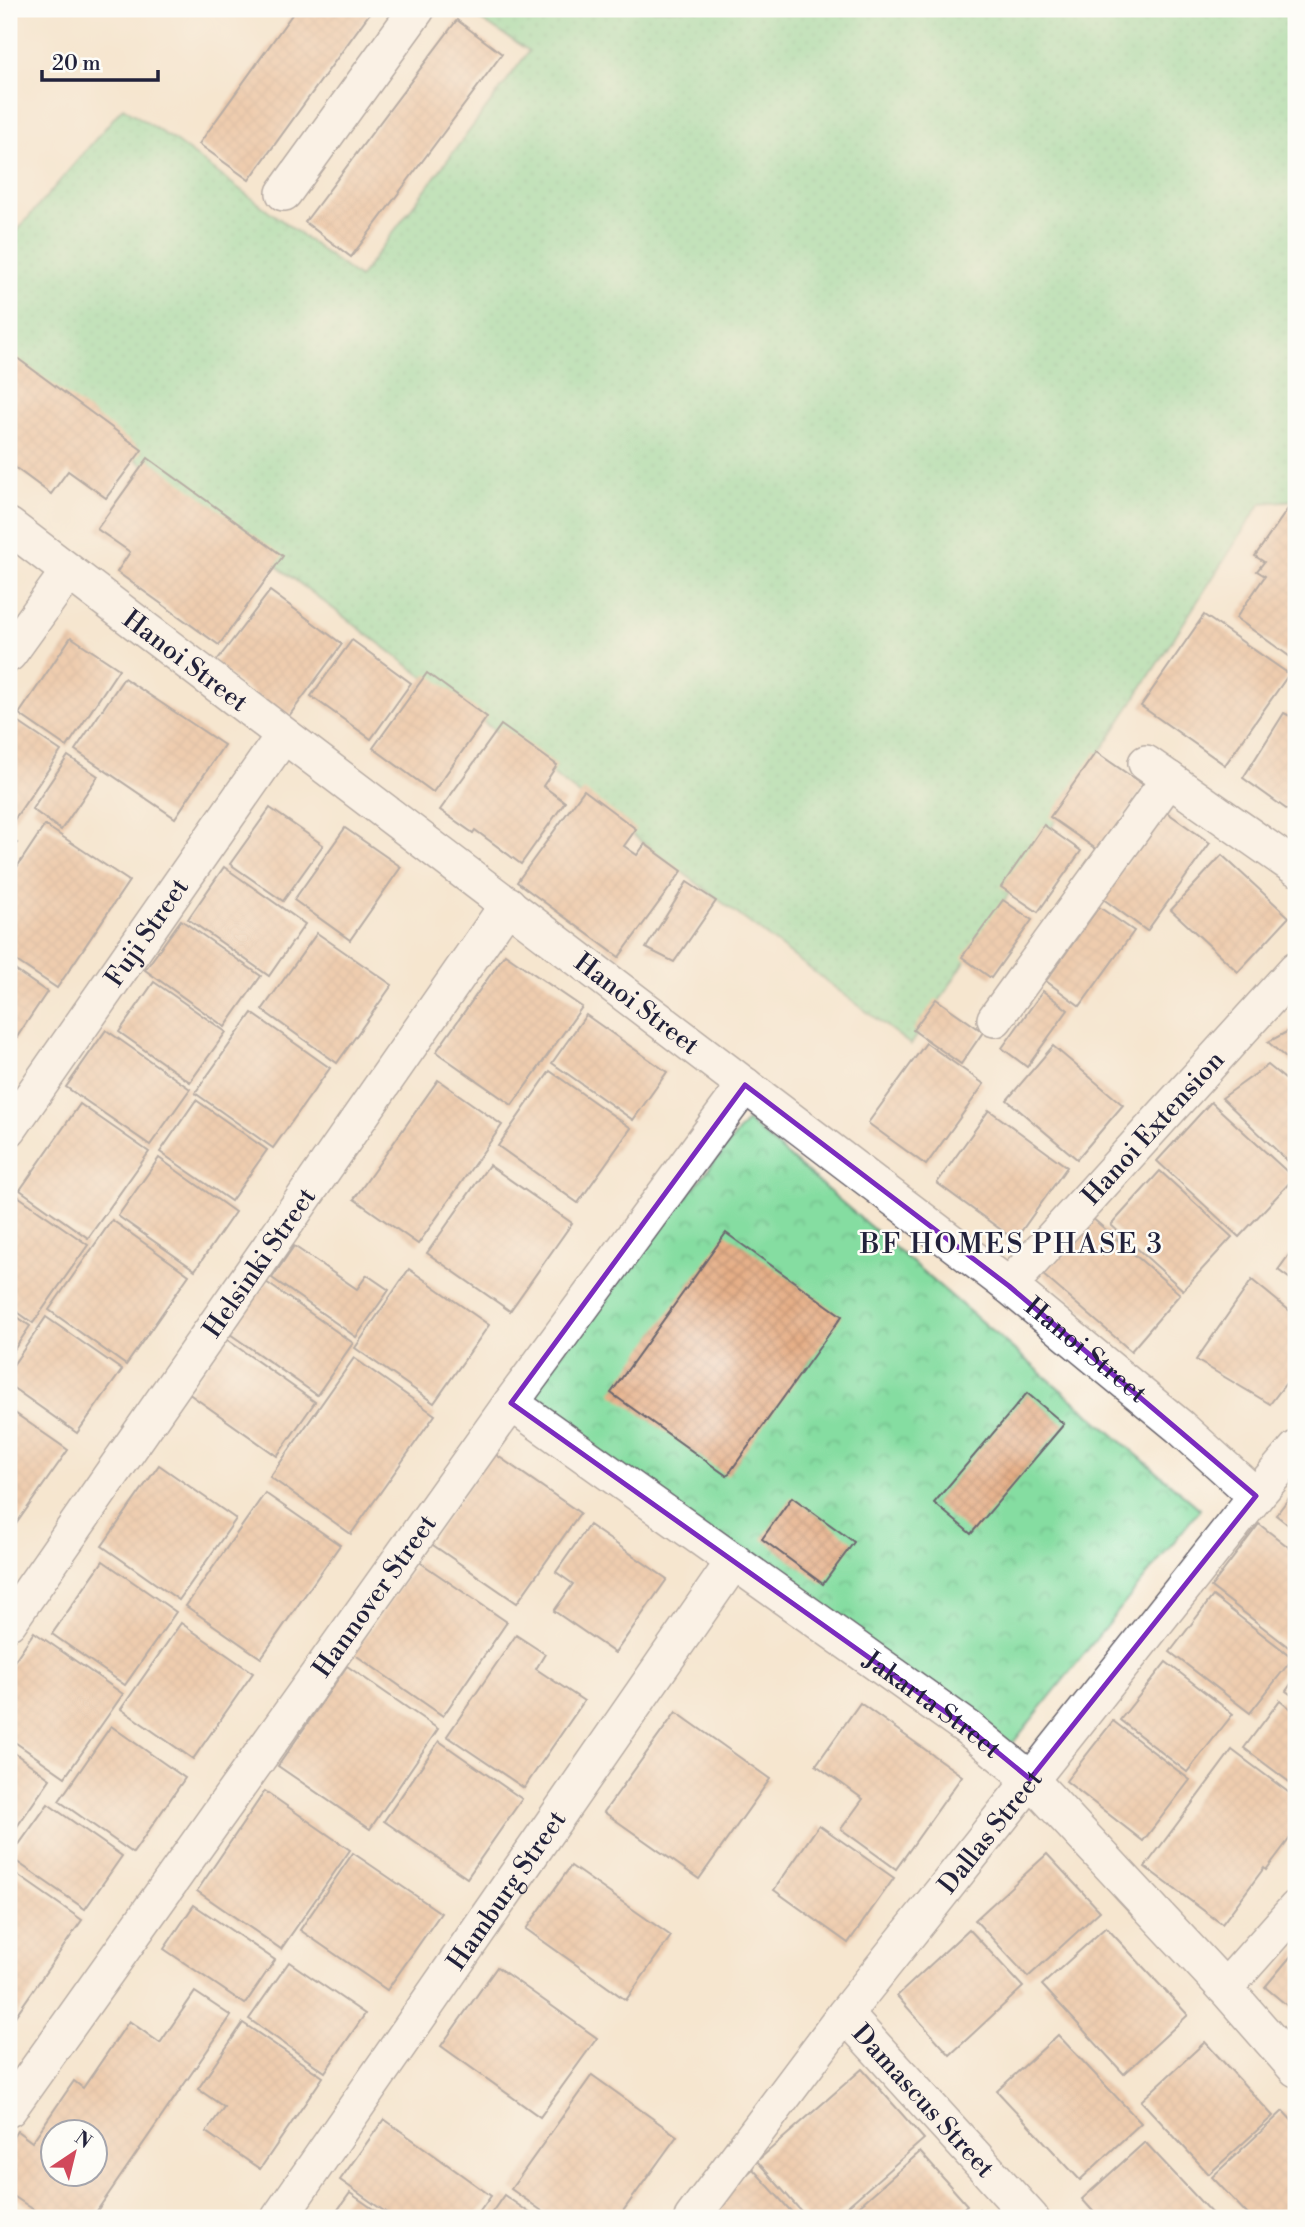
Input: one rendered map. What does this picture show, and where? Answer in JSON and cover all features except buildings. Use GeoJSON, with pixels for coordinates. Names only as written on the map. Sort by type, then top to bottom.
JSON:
{"type":"FeatureCollection","features":[{"type":"Feature","properties":{"kind":"street"},"geometry":{"type":"LineString","coordinates":[[284,192],[417,9]]}},
{"type":"Feature","properties":{"kind":"street","name":"Hanoi Street"},"geometry":{"type":"LineString","coordinates":[[9,526],[1009,1286],[1132,1386],[1256,1496]]}},
{"type":"Feature","properties":{"kind":"street"},"geometry":{"type":"LineString","coordinates":[[9,654],[68,572]]}},
{"type":"Feature","properties":{"kind":"street","name":"Fuji Street"},"geometry":{"type":"LineString","coordinates":[[9,1129],[283,736]]}},
{"type":"Feature","properties":{"kind":"street"},"geometry":{"type":"LineString","coordinates":[[995,1019],[1158,771],[1296,868]]}},
{"type":"Feature","properties":{"kind":"street","name":"Helsinki Street"},"geometry":{"type":"LineString","coordinates":[[9,1622],[508,904]]}},
{"type":"Feature","properties":{"kind":"street","name":"Hanoi Extension"},"geometry":{"type":"LineString","coordinates":[[1009,1286],[1296,969]]}},
{"type":"Feature","properties":{"kind":"street","name":"Hannover Street"},"geometry":{"type":"LineString","coordinates":[[9,2109],[511,1403],[745,1085]]}},
{"type":"Feature","properties":{"kind":"street","name":"Jakarta Street"},"geometry":{"type":"LineString","coordinates":[[511,1403],[968,1728],[1030,1779],[1225,1988],[1296,2070]]}},
{"type":"Feature","properties":{"kind":"street","name":"Dallas Street"},"geometry":{"type":"LineString","coordinates":[[692,2218],[845,2014],[1296,1449]]}},
{"type":"Feature","properties":{"kind":"street","name":"Hamburg Street"},"geometry":{"type":"LineString","coordinates":[[279,2218],[734,1561]]}},
{"type":"Feature","properties":{"kind":"street"},"geometry":{"type":"LineString","coordinates":[[1225,1988],[1296,1908]]}},
{"type":"Feature","properties":{"kind":"street","name":"Damascus Street"},"geometry":{"type":"LineString","coordinates":[[845,2014],[1031,2218]]}},
{"type":"Feature","properties":{"kind":"highlighted area"},"geometry":{"type":"Polygon","coordinates":[[[745,1085],[1009,1286],[1256,1496],[1030,1779],[968,1728],[511,1403],[745,1085]]]}},
{"type":"Feature","properties":{"kind":"green space"},"geometry":{"type":"Polygon","coordinates":[[[464,9],[1296,9],[1296,500],[1261,503],[911,1045],[9,364],[9,240],[123,107],[175,141],[359,278],[529,51],[464,9]]]}},
{"type":"Feature","properties":{"kind":"green space"},"geometry":{"type":"Polygon","coordinates":[[[747,1121],[1200,1509],[1008,1749],[522,1403],[747,1121]]]}},
{"type":"Feature","properties":{"kind":"district","name":"BF HOMES PHASE 3"},"geometry":{"type":"Point","coordinates":[1012,1243]}}]}
